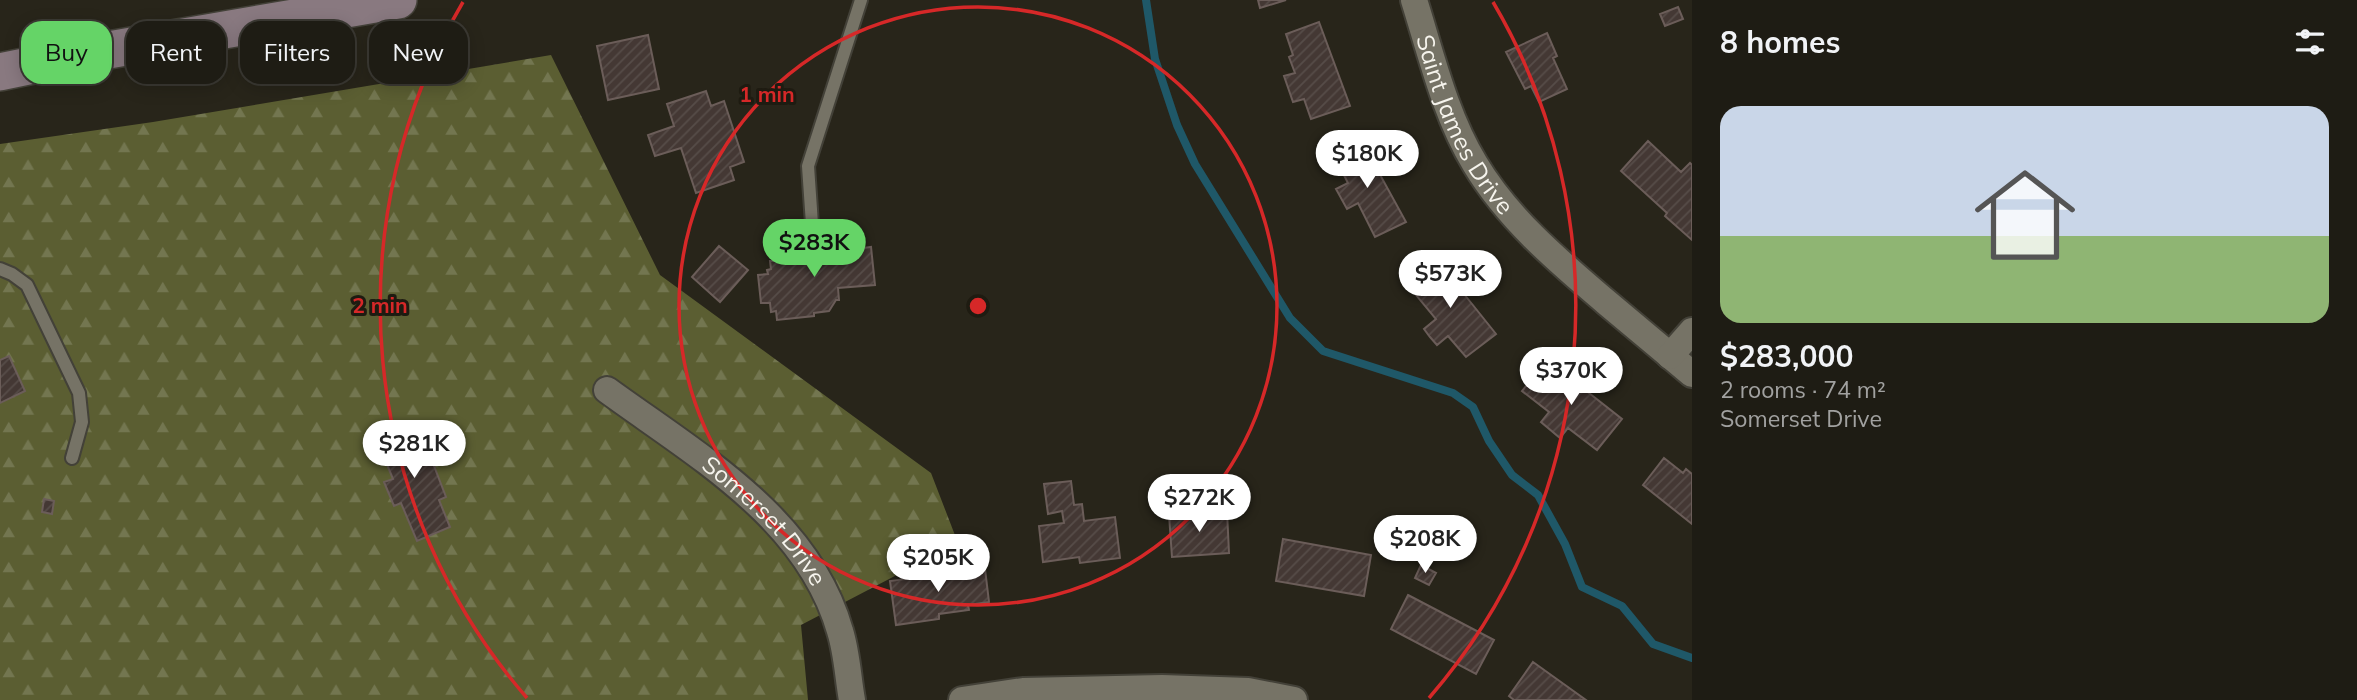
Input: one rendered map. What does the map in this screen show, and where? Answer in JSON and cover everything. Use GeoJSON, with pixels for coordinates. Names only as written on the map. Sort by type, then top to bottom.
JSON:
{"type":"FeatureCollection","features":[{"type":"Feature","properties":{"kind":"main road"},"geometry":{"type":"LineString","coordinates":[[0,72],[97,52],[398,0]]}},
{"type":"Feature","properties":{"kind":"street","name":"Saint James Drive"},"geometry":{"type":"LineString","coordinates":[[1414,0],[1454,121],[1474,163],[1498,197],[1558,261],[1692,374]]}},
{"type":"Feature","properties":{"kind":"street"},"geometry":{"type":"LineString","coordinates":[[1670,356],[1692,331]]}},
{"type":"Feature","properties":{"kind":"street","name":"Somerset Drive"},"geometry":{"type":"LineString","coordinates":[[607,390],[746,494],[790,536],[819,581],[840,631],[852,700]]}},
{"type":"Feature","properties":{"kind":"street"},"geometry":{"type":"LineString","coordinates":[[962,700],[1023,691],[1163,688],[1248,691],[1294,700]]}},
{"type":"Feature","properties":{"kind":"lane"},"geometry":{"type":"LineString","coordinates":[[812,224],[808,166],[860,0]]}},
{"type":"Feature","properties":{"kind":"lane"},"geometry":{"type":"LineString","coordinates":[[0,269],[27,285],[79,393],[82,422],[72,458]]}},
{"type":"Feature","properties":{"kind":"green space"},"geometry":{"type":"Polygon","coordinates":[[[551,55],[660,275],[931,473],[958,543],[801,625],[808,700],[0,700],[0,144],[153,122],[379,84],[468,84],[468,69],[551,55]]]}},
{"type":"Feature","properties":{"kind":"building"},"geometry":{"type":"Polygon","coordinates":[[[1258,0],[1286,0],[1260,8],[1258,0]]]}},
{"type":"Feature","properties":{"kind":"building"},"geometry":{"type":"Polygon","coordinates":[[[1678,7],[1683,19],[1665,26],[1660,14],[1678,7]]]}},
{"type":"Feature","properties":{"kind":"building"},"geometry":{"type":"Polygon","coordinates":[[[1319,22],[1350,106],[1311,119],[1304,99],[1293,102],[1284,76],[1295,73],[1289,57],[1293,55],[1286,34],[1319,22]]]}},
{"type":"Feature","properties":{"kind":"building"},"geometry":{"type":"Polygon","coordinates":[[[1547,33],[1557,56],[1553,58],[1567,89],[1539,102],[1531,86],[1525,89],[1506,52],[1547,33]]]}},
{"type":"Feature","properties":{"kind":"building"},"geometry":{"type":"Polygon","coordinates":[[[648,35],[659,89],[608,100],[597,46],[648,35]]]}},
{"type":"Feature","properties":{"kind":"building"},"geometry":{"type":"Polygon","coordinates":[[[706,91],[711,106],[724,101],[744,162],[730,167],[734,180],[696,193],[681,148],[655,156],[648,135],[674,126],[667,104],[706,91]]]}},
{"type":"Feature","properties":{"kind":"building"},"geometry":{"type":"Polygon","coordinates":[[[1361,140],[1406,222],[1375,237],[1358,203],[1347,209],[1336,189],[1348,183],[1333,154],[1361,140]]]}},
{"type":"Feature","properties":{"kind":"building"},"geometry":{"type":"Polygon","coordinates":[[[1648,141],[1681,172],[1690,163],[1692,165],[1692,240],[1621,171],[1648,141]]]}},
{"type":"Feature","properties":{"kind":"building"},"geometry":{"type":"Polygon","coordinates":[[[848,244],[849,250],[871,247],[875,285],[838,288],[839,300],[836,300],[829,311],[814,313],[814,316],[777,320],[776,311],[771,312],[770,303],[761,303],[758,275],[768,274],[767,270],[771,269],[770,261],[775,261],[775,256],[804,249],[848,244]]]}},
{"type":"Feature","properties":{"kind":"building"},"geometry":{"type":"Polygon","coordinates":[[[719,246],[748,270],[720,302],[692,277],[719,246]]]}},
{"type":"Feature","properties":{"kind":"building"},"geometry":{"type":"Polygon","coordinates":[[[1436,259],[1496,334],[1466,357],[1448,336],[1437,345],[1430,337],[1424,329],[1436,319],[1406,283],[1436,259]]]}},
{"type":"Feature","properties":{"kind":"building"},"geometry":{"type":"Polygon","coordinates":[[[9,356],[25,391],[0,403],[0,360],[9,356]]]}},
{"type":"Feature","properties":{"kind":"building"},"geometry":{"type":"Polygon","coordinates":[[[1547,360],[1622,419],[1597,450],[1568,428],[1560,438],[1541,422],[1549,412],[1522,391],[1547,360]]]}},
{"type":"Feature","properties":{"kind":"building"},"geometry":{"type":"Polygon","coordinates":[[[417,422],[446,497],[439,500],[450,527],[417,541],[401,503],[394,506],[384,482],[393,479],[376,438],[417,422]]]}},
{"type":"Feature","properties":{"kind":"building"},"geometry":{"type":"Polygon","coordinates":[[[1664,458],[1683,473],[1686,469],[1692,474],[1692,524],[1643,485],[1664,458]]]}},
{"type":"Feature","properties":{"kind":"building"},"geometry":{"type":"Polygon","coordinates":[[[1071,481],[1074,505],[1082,504],[1084,521],[1115,517],[1120,558],[1080,563],[1079,557],[1043,562],[1039,526],[1064,523],[1062,511],[1048,514],[1044,484],[1071,481]]]}},
{"type":"Feature","properties":{"kind":"building"},"geometry":{"type":"Polygon","coordinates":[[[44,499],[54,501],[52,514],[42,512],[44,499]]]}},
{"type":"Feature","properties":{"kind":"building"},"geometry":{"type":"Polygon","coordinates":[[[1227,511],[1229,553],[1172,557],[1169,515],[1227,511]]]}},
{"type":"Feature","properties":{"kind":"building"},"geometry":{"type":"Polygon","coordinates":[[[1283,539],[1371,555],[1364,596],[1276,581],[1283,539]]]}},
{"type":"Feature","properties":{"kind":"building"},"geometry":{"type":"Polygon","coordinates":[[[962,564],[963,572],[985,569],[989,602],[968,605],[969,610],[939,614],[939,619],[896,625],[890,581],[944,574],[943,567],[962,564]]]}},
{"type":"Feature","properties":{"kind":"building"},"geometry":{"type":"Polygon","coordinates":[[[1421,565],[1436,573],[1429,585],[1415,578],[1421,565]]]}},
{"type":"Feature","properties":{"kind":"building"},"geometry":{"type":"Polygon","coordinates":[[[1408,595],[1494,640],[1476,674],[1391,629],[1408,595]]]}},
{"type":"Feature","properties":{"kind":"building"},"geometry":{"type":"Polygon","coordinates":[[[1533,662],[1586,700],[1514,700],[1509,696],[1533,662]]]}},
{"type":"Feature","properties":{"kind":"waterway"},"geometry":{"type":"LineString","coordinates":[[1146,0],[1155,59],[1177,125],[1195,164],[1290,318],[1323,351],[1453,393],[1473,407],[1489,441],[1512,475],[1538,495],[1565,544],[1582,587],[1622,606],[1653,644],[1692,658]]}}]}
